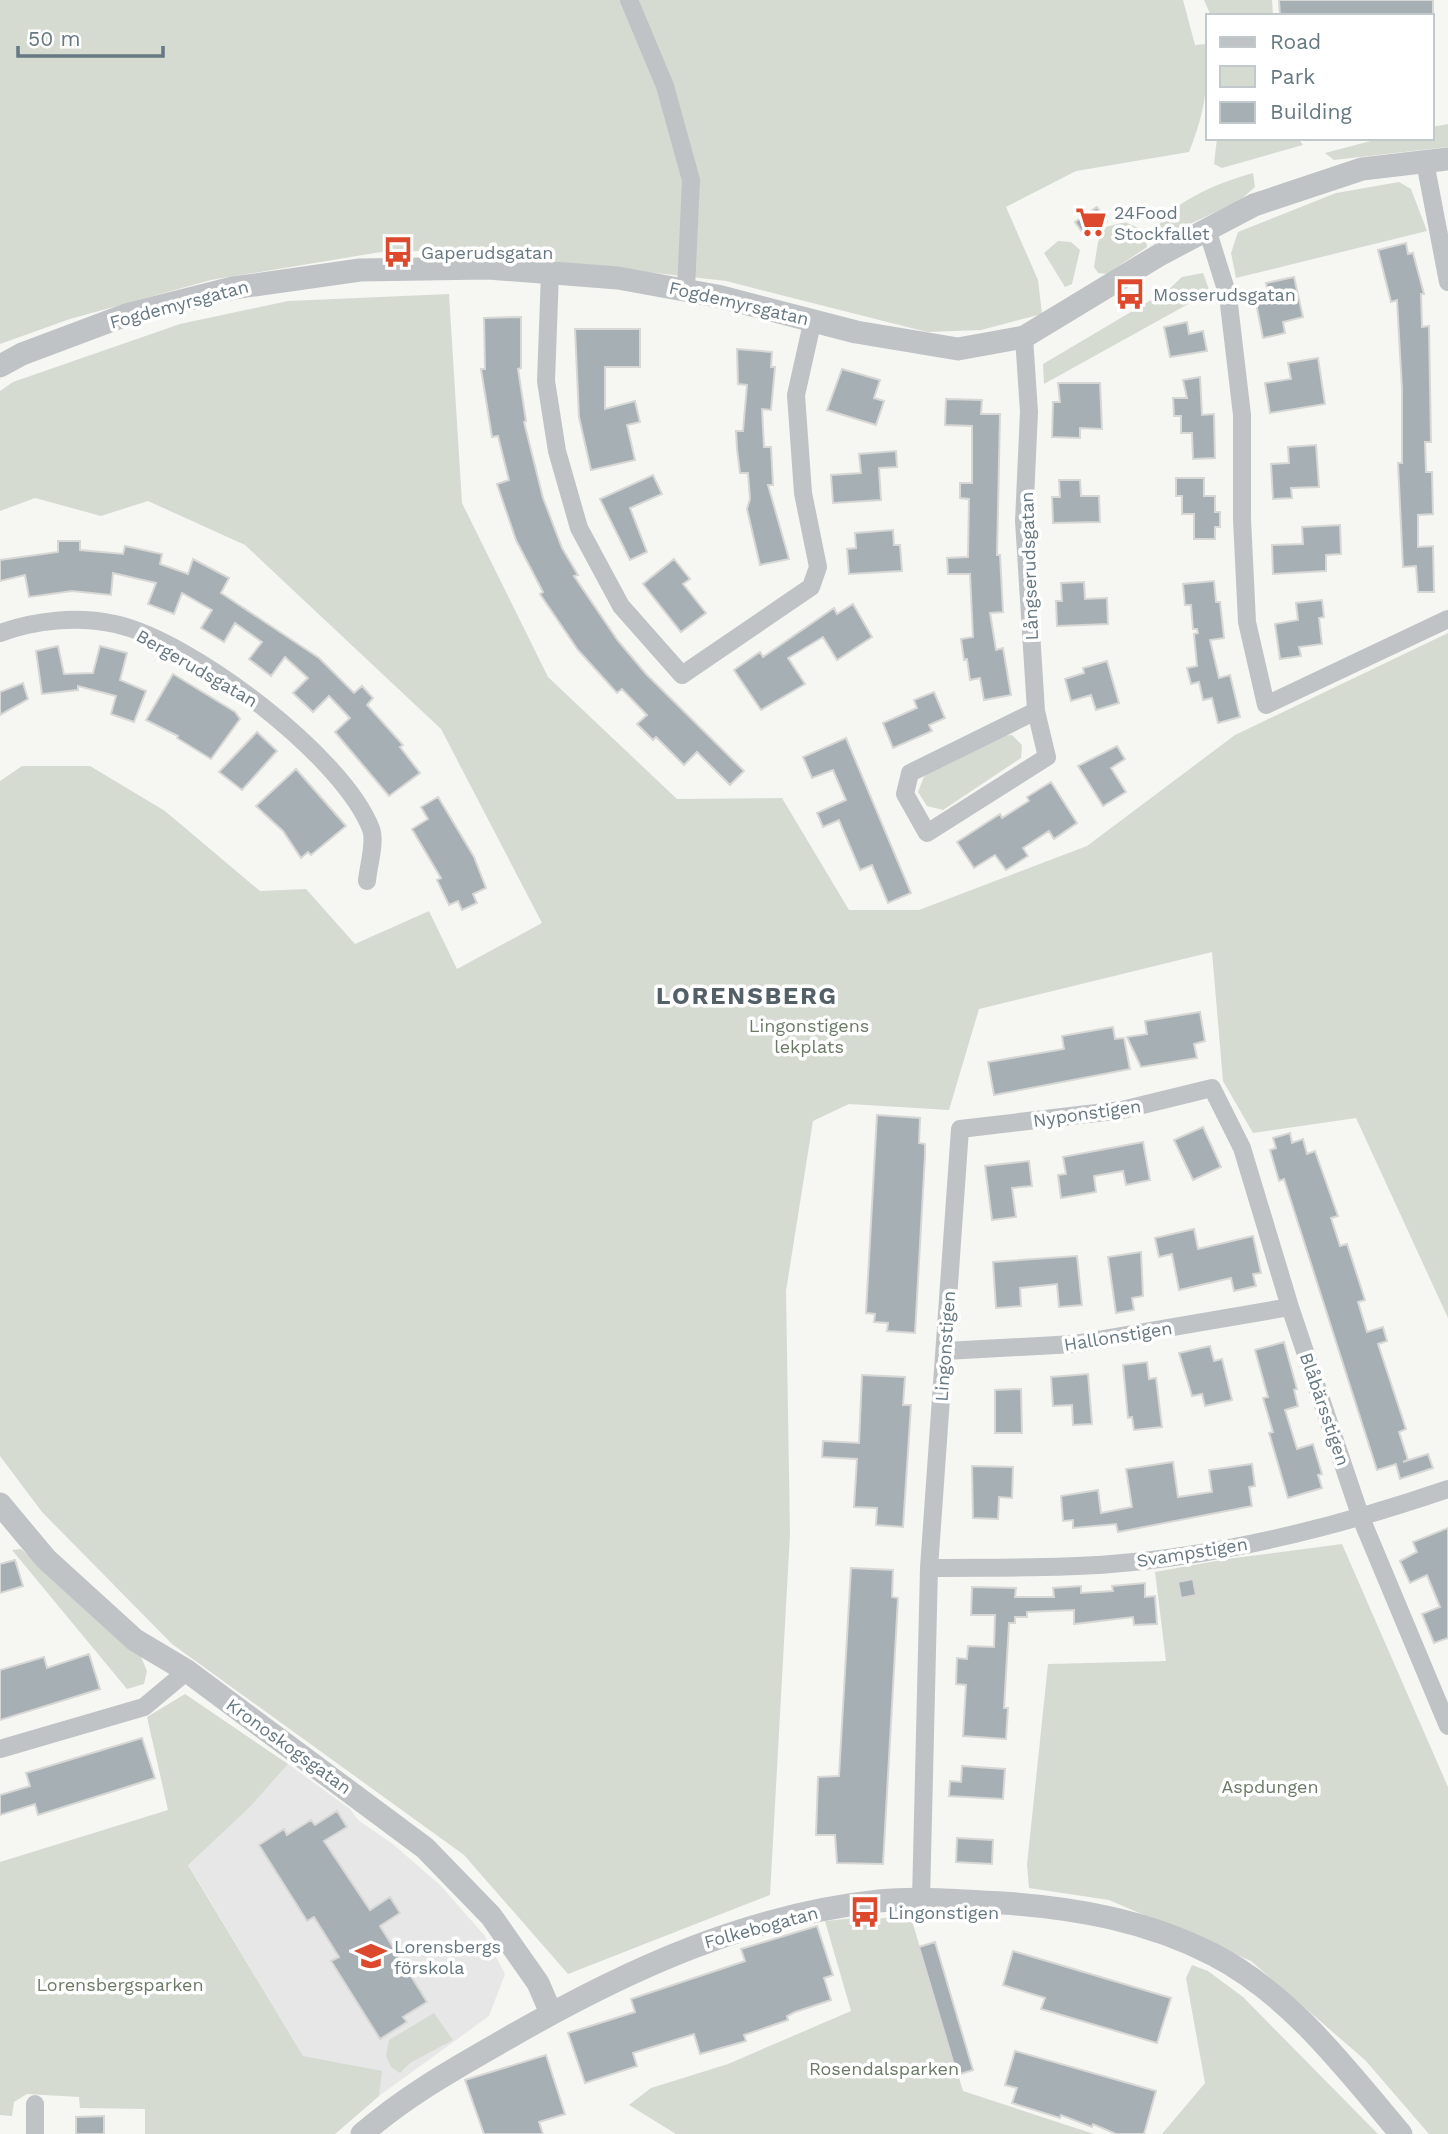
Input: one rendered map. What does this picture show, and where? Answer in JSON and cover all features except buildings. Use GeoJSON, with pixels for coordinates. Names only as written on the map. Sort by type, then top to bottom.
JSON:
{"type":"FeatureCollection","features":[{"type":"Feature","properties":{"kind":"street"},"geometry":{"type":"LineString","coordinates":[[629,0],[665,86],[691,180],[686,289]]}},
{"type":"Feature","properties":{"kind":"street","name":"Fogdemyrsgatan"},"geometry":{"type":"LineString","coordinates":[[0,366],[22,354],[126,315],[233,288],[296,276],[360,270],[488,268],[686,289],[856,332],[957,349],[1024,337],[1207,229],[1254,205],[1350,173],[1448,159]]}},
{"type":"Feature","properties":{"kind":"street"},"geometry":{"type":"LineString","coordinates":[[1425,162],[1448,282]]}},
{"type":"Feature","properties":{"kind":"street"},"geometry":{"type":"LineString","coordinates":[[1207,229],[1228,296],[1242,415],[1242,519],[1247,622],[1266,705],[1448,619]]}},
{"type":"Feature","properties":{"kind":"street"},"geometry":{"type":"LineString","coordinates":[[550,273],[546,381],[557,451],[579,528],[621,606],[682,675],[811,587],[818,567],[803,493],[796,395],[813,319]]}},
{"type":"Feature","properties":{"kind":"street","name":"Långserudsgatan"},"geometry":{"type":"LineString","coordinates":[[1024,337],[1029,412],[1024,521],[1036,711],[1047,757],[927,833],[905,794],[910,773],[1036,711]]}},
{"type":"Feature","properties":{"kind":"street","name":"Bergerudsgatan"},"geometry":{"type":"LineString","coordinates":[[0,633],[37,622],[79,619],[116,625],[146,635],[239,687],[276,716],[310,750],[358,806],[372,831],[366,881]]}},
{"type":"Feature","properties":{"kind":"street","name":"Nyponstigen"},"geometry":{"type":"LineString","coordinates":[[960,1129],[1122,1110],[1212,1088]]}},
{"type":"Feature","properties":{"kind":"street","name":"Blåbärsstigen"},"geometry":{"type":"LineString","coordinates":[[1212,1088],[1242,1148],[1290,1307],[1362,1518],[1448,1726]]}},
{"type":"Feature","properties":{"kind":"street","name":"Lingonstigen"},"geometry":{"type":"LineString","coordinates":[[921,1899],[929,1568],[960,1129]]}},
{"type":"Feature","properties":{"kind":"street","name":"Hallonstigen"},"geometry":{"type":"LineString","coordinates":[[945,1351],[1074,1345],[1290,1307]]}},
{"type":"Feature","properties":{"kind":"street","name":"Svampstigen"},"geometry":{"type":"LineString","coordinates":[[929,1568],[1111,1564],[1219,1549],[1362,1518],[1448,1489]]}},
{"type":"Feature","properties":{"kind":"street","name":"Kronoskogsgatan"},"geometry":{"type":"LineString","coordinates":[[4,1518],[135,1640],[187,1671],[425,1848],[498,1925],[538,1983],[551,2013]]}},
{"type":"Feature","properties":{"kind":"street"},"geometry":{"type":"LineString","coordinates":[[0,1749],[144,1707],[187,1671]]}},
{"type":"Feature","properties":{"kind":"street","name":"Folkebogatan"},"geometry":{"type":"LineString","coordinates":[[362,2134],[400,2101],[551,2013],[617,1979],[735,1931],[809,1912],[880,1901],[921,1899],[1046,1906],[1086,1912],[1148,1927],[1215,1956],[1266,1988],[1305,2024],[1401,2134]]}},
{"type":"Feature","properties":{"kind":"street"},"geometry":{"type":"LineString","coordinates":[[35,2104],[35,2134]]}},
{"type":"Feature","properties":{"kind":"shaded area","name":"Lorensbergs förskola"},"geometry":{"type":"Polygon","coordinates":[[[288,1764],[350,1809],[358,1820],[394,1845],[440,1885],[485,1936],[505,1974],[489,2016],[379,2096],[335,2134],[303,2056],[188,1864],[251,1806],[288,1764]]]}},
{"type":"Feature","properties":{"kind":"green space"},"geometry":{"type":"Polygon","coordinates":[[[0,0],[1183,0],[1195,45],[1205,44],[1206,86],[1199,125],[1189,152],[1076,171],[1006,207],[1038,280],[1042,314],[981,330],[927,332],[726,281],[454,250],[381,252],[211,280],[70,319],[0,344],[0,0]]]}},
{"type":"Feature","properties":{"kind":"green space"},"geometry":{"type":"Polygon","coordinates":[[[1204,0],[1272,0],[1273,14],[1210,14],[1204,0]]]}},
{"type":"Feature","properties":{"kind":"green space"},"geometry":{"type":"Polygon","coordinates":[[[1448,124],[1448,147],[1334,160],[1325,153],[1374,140],[1434,140],[1434,127],[1448,124]]]}},
{"type":"Feature","properties":{"kind":"green space"},"geometry":{"type":"Polygon","coordinates":[[[1217,140],[1299,140],[1303,145],[1222,168],[1214,164],[1217,140]]]}},
{"type":"Feature","properties":{"kind":"green space"},"geometry":{"type":"Polygon","coordinates":[[[1253,173],[1255,187],[1239,201],[1160,238],[1158,226],[1176,208],[1227,181],[1253,173]]]}},
{"type":"Feature","properties":{"kind":"green space"},"geometry":{"type":"Polygon","coordinates":[[[1399,182],[1411,189],[1427,231],[1236,278],[1231,253],[1238,232],[1336,193],[1399,182]]]}},
{"type":"Feature","properties":{"kind":"green space"},"geometry":{"type":"Polygon","coordinates":[[[1125,222],[1145,231],[1147,247],[1107,274],[1098,273],[1094,267],[1098,242],[1106,227],[1125,222]]]}},
{"type":"Feature","properties":{"kind":"green space"},"geometry":{"type":"Polygon","coordinates":[[[1058,241],[1071,242],[1080,250],[1072,284],[1065,287],[1044,253],[1058,241]]]}},
{"type":"Feature","properties":{"kind":"green space"},"geometry":{"type":"Polygon","coordinates":[[[1203,273],[1210,292],[1044,384],[1043,364],[1168,290],[1182,277],[1203,273]]]}},
{"type":"Feature","properties":{"kind":"green space","name":"Lingonstigens lekplats"},"geometry":{"type":"Polygon","coordinates":[[[449,294],[462,503],[548,677],[677,799],[782,798],[849,910],[919,910],[1087,846],[1235,735],[1448,633],[1448,1318],[1356,1118],[1253,1133],[1223,1081],[1212,952],[979,1009],[949,1110],[849,1104],[813,1121],[786,1291],[790,1534],[770,1895],[568,1974],[464,1855],[172,1644],[42,1512],[0,1456],[0,781],[22,766],[90,766],[165,811],[260,891],[306,889],[355,944],[429,911],[457,969],[542,923],[441,729],[245,545],[148,501],[101,516],[35,498],[0,511],[0,391],[13,382],[180,324],[288,301],[449,294]]]}},
{"type":"Feature","properties":{"kind":"green space"},"geometry":{"type":"Polygon","coordinates":[[[1012,735],[1022,745],[1021,758],[943,810],[927,806],[918,792],[925,774],[998,736],[1012,735]]]}},
{"type":"Feature","properties":{"kind":"green space","name":"Aspdungen"},"geometry":{"type":"Polygon","coordinates":[[[1342,1544],[1448,1787],[1448,2134],[1429,2134],[1365,2060],[1251,1961],[1109,1900],[1029,1888],[1027,1865],[1048,1664],[1166,1661],[1155,1572],[1227,1559],[1342,1544]]]}},
{"type":"Feature","properties":{"kind":"green space"},"geometry":{"type":"Polygon","coordinates":[[[21,1549],[139,1652],[147,1671],[144,1684],[127,1689],[12,1550],[21,1549]]]}},
{"type":"Feature","properties":{"kind":"green space","name":"Lorensbergsparken"},"geometry":{"type":"Polygon","coordinates":[[[185,1694],[288,1764],[251,1806],[188,1865],[303,2056],[382,2071],[379,2096],[335,2134],[145,2134],[145,2109],[80,2108],[79,2097],[27,2094],[14,2102],[12,2116],[0,2115],[0,1862],[168,1810],[147,1717],[185,1694]]]}},
{"type":"Feature","properties":{"kind":"green space","name":"Rosendalsparken"},"geometry":{"type":"Polygon","coordinates":[[[910,1914],[963,2091],[1094,2134],[676,2134],[629,2105],[651,2088],[728,2064],[851,2011],[825,1921],[876,1916],[877,1919],[910,1914]]]}},
{"type":"Feature","properties":{"kind":"green space"},"geometry":{"type":"Polygon","coordinates":[[[1192,1965],[1208,1971],[1243,1997],[1378,2134],[1162,2134],[1205,2083],[1186,1978],[1192,1965]]]}},
{"type":"Feature","properties":{"kind":"green space"},"geometry":{"type":"Polygon","coordinates":[[[434,2013],[453,2040],[410,2063],[400,2073],[391,2067],[386,2056],[389,2040],[434,2013]]]}},
{"type":"Feature","properties":{"kind":"place","name":"24Food Stockfallet"},"geometry":{"type":"Point","coordinates":[1091,222]}},
{"type":"Feature","properties":{"kind":"place","name":"Gaperudsgatan"},"geometry":{"type":"Point","coordinates":[398,252]}},
{"type":"Feature","properties":{"kind":"place","name":"Mosserudsgatan"},"geometry":{"type":"Point","coordinates":[1130,294]}},
{"type":"Feature","properties":{"kind":"place","name":"Lingonstigen"},"geometry":{"type":"Point","coordinates":[865,1912]}},
{"type":"Feature","properties":{"kind":"place","name":"Lorensbergs förskola"},"geometry":{"type":"Point","coordinates":[371,1956]}},
{"type":"Feature","properties":{"kind":"district","name":"LORENSBERG"},"geometry":{"type":"Point","coordinates":[747,996]}}]}
